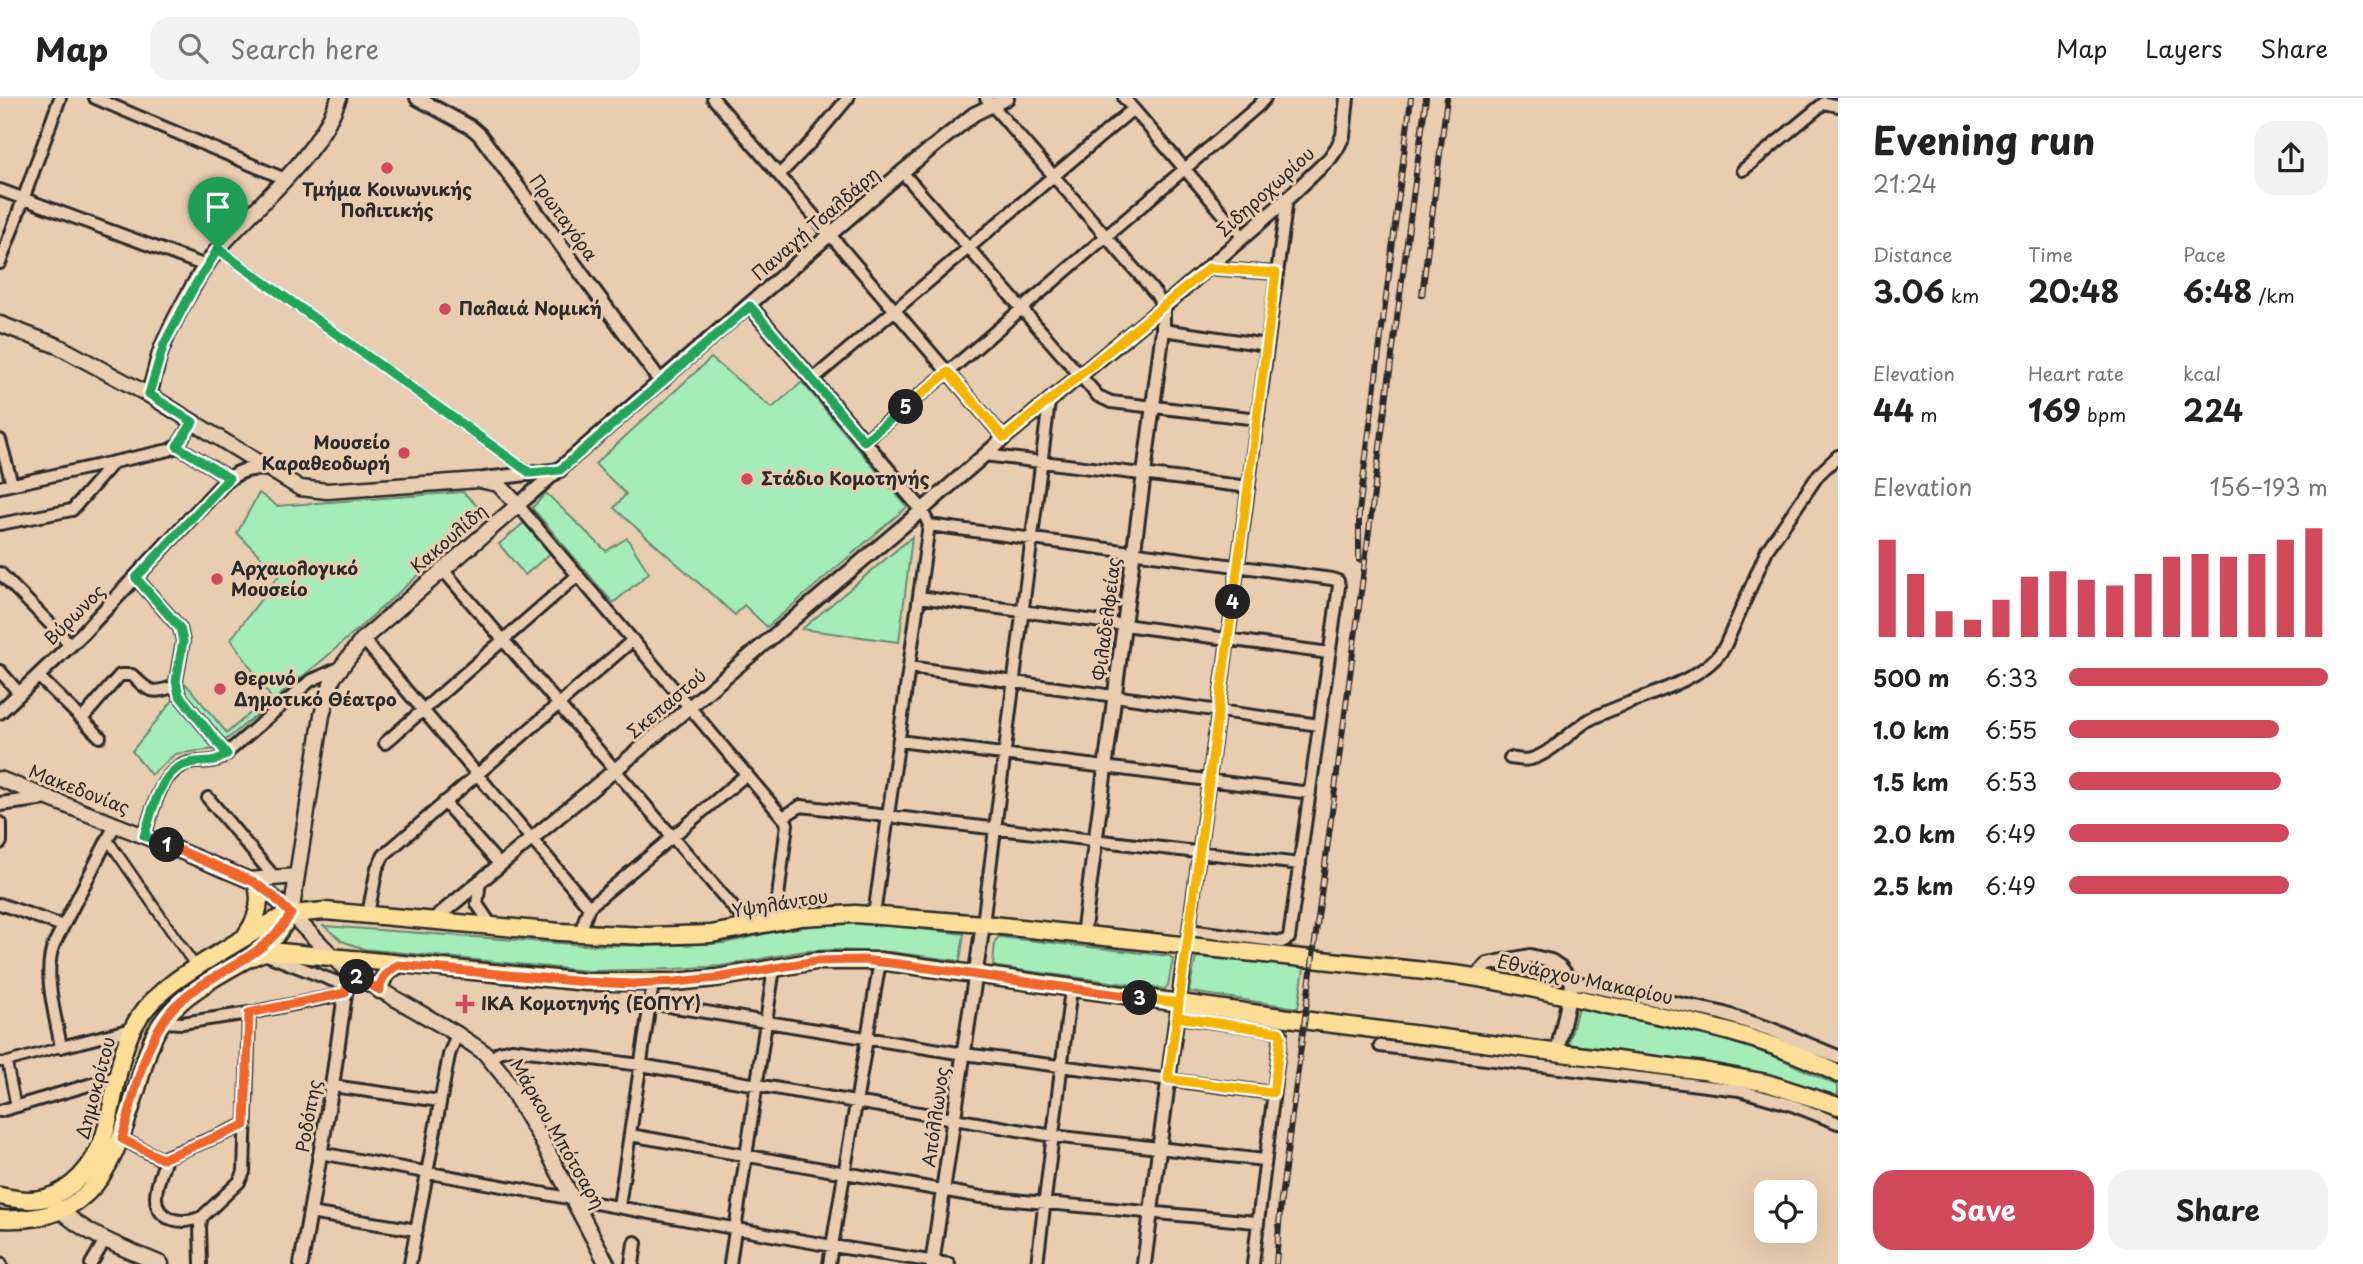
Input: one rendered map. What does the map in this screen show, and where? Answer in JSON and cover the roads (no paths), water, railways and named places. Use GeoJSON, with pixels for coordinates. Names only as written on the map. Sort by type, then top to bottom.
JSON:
{"type":"FeatureCollection","features":[{"type":"Feature","properties":{"kind":"main road"},"geometry":{"type":"LineString","coordinates":[[149,394],[161,352],[206,266],[218,249],[285,179],[318,138],[339,98]]}},
{"type":"Feature","properties":{"kind":"main road"},"geometry":{"type":"LineString","coordinates":[[0,324],[49,342],[149,394],[300,488],[317,491],[479,480],[498,484],[518,505]]}},
{"type":"Feature","properties":{"kind":"main road","name":"Κακουλίδη"},"geometry":{"type":"LineString","coordinates":[[291,914],[322,715],[329,686],[339,668],[363,639],[518,505]]}},
{"type":"Feature","properties":{"kind":"main road","name":"Μακεδονίας"},"geometry":{"type":"LineString","coordinates":[[0,779],[253,882],[273,896],[291,914]]}},
{"type":"Feature","properties":{"kind":"main road"},"geometry":{"type":"LineString","coordinates":[[242,940],[257,915],[260,899],[253,882],[296,876]]}},
{"type":"Feature","properties":{"kind":"main road","name":"Υψηλάντου"},"geometry":{"type":"LineString","coordinates":[[291,914],[325,911],[580,933],[685,936],[833,914],[874,915],[1316,960]]}},
{"type":"Feature","properties":{"kind":"main road","name":"Δημοκρίτου"},"geometry":{"type":"LineString","coordinates":[[54,1196],[80,1178],[99,1154],[108,1126],[121,1057],[132,1029],[145,1010],[160,993],[196,967],[266,925],[291,914]]}},
{"type":"Feature","properties":{"kind":"main road","name":"Δημοκρίτου"},"geometry":{"type":"LineString","coordinates":[[0,1219],[30,1219],[62,1211],[100,1179],[122,1139],[148,1053],[162,1022],[189,994],[255,955],[270,942],[291,914]]}},
{"type":"Feature","properties":{"kind":"main road","name":"Μάρκου Μπότσαρη"},"geometry":{"type":"LineString","coordinates":[[291,914],[331,957],[348,985],[380,990],[457,1034],[492,1060],[541,1139],[607,1264]]}},
{"type":"Feature","properties":{"kind":"main road"},"geometry":{"type":"LineString","coordinates":[[255,955],[280,951],[586,982],[653,983],[717,978],[827,960],[880,961],[1071,989],[1178,1010],[1310,1021],[1693,1070],[1767,1083],[1838,1106]]}},
{"type":"Feature","properties":{"kind":"main road","name":"Εθνάρχου Μακαρίου"},"geometry":{"type":"LineString","coordinates":[[1316,960],[1571,989],[1739,1034],[1773,1045],[1838,1074]]}},
{"type":"Feature","properties":{"kind":"main road"},"geometry":{"type":"LineString","coordinates":[[380,990],[384,976],[398,965]]}},
{"type":"Feature","properties":{"kind":"main road"},"geometry":{"type":"LineString","coordinates":[[0,1196],[34,1200],[54,1196],[55,1204],[62,1211],[105,1240],[161,1264]]}},
{"type":"Feature","properties":{"kind":"street"},"geometry":{"type":"LineString","coordinates":[[0,262],[61,98]]}},
{"type":"Feature","properties":{"kind":"street"},"geometry":{"type":"LineString","coordinates":[[95,98],[285,179]]}},
{"type":"Feature","properties":{"kind":"street","name":"Πρωταγόρα"},"geometry":{"type":"LineString","coordinates":[[417,98],[469,126],[480,135],[661,382]]}},
{"type":"Feature","properties":{"kind":"street"},"geometry":{"type":"LineString","coordinates":[[713,98],[1004,438]]}},
{"type":"Feature","properties":{"kind":"street"},"geometry":{"type":"LineString","coordinates":[[779,175],[848,98]]}},
{"type":"Feature","properties":{"kind":"street","name":"Παναγή Τσαλδάρη"},"geometry":{"type":"LineString","coordinates":[[560,470],[902,172],[989,101],[1007,98]]}},
{"type":"Feature","properties":{"kind":"street"},"geometry":{"type":"LineString","coordinates":[[1124,98],[1243,237]]}},
{"type":"Feature","properties":{"kind":"street"},"geometry":{"type":"LineString","coordinates":[[864,441],[1107,237],[1265,98]]}},
{"type":"Feature","properties":{"kind":"street","name":"Σιδηροχωρίου"},"geometry":{"type":"LineString","coordinates":[[922,510],[1004,438],[1209,268],[1330,158],[1343,136],[1347,98]]}},
{"type":"Feature","properties":{"kind":"street"},"geometry":{"type":"LineString","coordinates":[[989,101],[1156,294],[1163,307]]}},
{"type":"Feature","properties":{"kind":"street"},"geometry":{"type":"LineString","coordinates":[[1743,170],[1824,103],[1838,106]]}},
{"type":"Feature","properties":{"kind":"street"},"geometry":{"type":"LineString","coordinates":[[812,380],[1133,109]]}},
{"type":"Feature","properties":{"kind":"street"},"geometry":{"type":"LineString","coordinates":[[902,172],[1096,394],[1105,400],[1258,419]]}},
{"type":"Feature","properties":{"kind":"street"},"geometry":{"type":"LineString","coordinates":[[0,190],[206,266]]}},
{"type":"Feature","properties":{"kind":"street"},"geometry":{"type":"LineString","coordinates":[[1144,1264],[1287,199]]}},
{"type":"Feature","properties":{"kind":"street"},"geometry":{"type":"LineString","coordinates":[[218,249],[530,473]]}},
{"type":"Feature","properties":{"kind":"street"},"geometry":{"type":"LineString","coordinates":[[1209,268],[1276,273]]}},
{"type":"Feature","properties":{"kind":"street"},"geometry":{"type":"LineString","coordinates":[[750,306],[922,510],[929,525],[874,915]]}},
{"type":"Feature","properties":{"kind":"street","name":"Φιλαδελφείας"},"geometry":{"type":"LineString","coordinates":[[1083,935],[1163,330],[1163,307]]}},
{"type":"Feature","properties":{"kind":"street"},"geometry":{"type":"LineString","coordinates":[[1163,330],[1267,345]]}},
{"type":"Feature","properties":{"kind":"street"},"geometry":{"type":"LineString","coordinates":[[983,924],[1049,402]]}},
{"type":"Feature","properties":{"kind":"street"},"geometry":{"type":"LineString","coordinates":[[0,487],[169,450],[177,446],[193,422]]}},
{"type":"Feature","properties":{"kind":"street"},"geometry":{"type":"LineString","coordinates":[[0,440],[12,484]]}},
{"type":"Feature","properties":{"kind":"street"},"geometry":{"type":"LineString","coordinates":[[177,446],[229,478],[246,469],[268,469]]}},
{"type":"Feature","properties":{"kind":"street"},"geometry":{"type":"LineString","coordinates":[[984,455],[1249,487]]}},
{"type":"Feature","properties":{"kind":"street"},"geometry":{"type":"LineString","coordinates":[[1510,758],[1530,760],[1546,752],[1589,720],[1689,678],[1714,660],[1724,646],[1767,550],[1819,474],[1838,456]]}},
{"type":"Feature","properties":{"kind":"street"},"geometry":{"type":"LineString","coordinates":[[0,524],[72,510],[115,462]]}},
{"type":"Feature","properties":{"kind":"street"},"geometry":{"type":"LineString","coordinates":[[479,480],[560,470]]}},
{"type":"Feature","properties":{"kind":"street","name":"Κακουλίδη"},"geometry":{"type":"LineString","coordinates":[[518,505],[560,470]]}},
{"type":"Feature","properties":{"kind":"street","name":"Βύρωνος"},"geometry":{"type":"LineString","coordinates":[[0,712],[136,578],[229,478]]}},
{"type":"Feature","properties":{"kind":"street"},"geometry":{"type":"LineString","coordinates":[[518,505],[783,817],[787,824],[775,921]]}},
{"type":"Feature","properties":{"kind":"street","name":"Σκεπαστού"},"geometry":{"type":"LineString","coordinates":[[432,921],[922,510]]}},
{"type":"Feature","properties":{"kind":"street"},"geometry":{"type":"LineString","coordinates":[[929,525],[1338,581],[1289,939],[1282,942],[1189,930]]}},
{"type":"Feature","properties":{"kind":"street"},"geometry":{"type":"LineString","coordinates":[[443,570],[750,927]]}},
{"type":"Feature","properties":{"kind":"street"},"geometry":{"type":"LineString","coordinates":[[0,573],[70,644]]}},
{"type":"Feature","properties":{"kind":"street"},"geometry":{"type":"LineString","coordinates":[[385,743],[578,575]]}},
{"type":"Feature","properties":{"kind":"street"},"geometry":{"type":"LineString","coordinates":[[136,578],[182,632],[176,686],[182,698],[227,754]]}},
{"type":"Feature","properties":{"kind":"street"},"geometry":{"type":"LineString","coordinates":[[919,597],[1329,653]]}},
{"type":"Feature","properties":{"kind":"street"},"geometry":{"type":"LineString","coordinates":[[363,639],[589,907]]}},
{"type":"Feature","properties":{"kind":"street"},"geometry":{"type":"LineString","coordinates":[[368,914],[380,861],[444,802],[633,640]]}},
{"type":"Feature","properties":{"kind":"street"},"geometry":{"type":"LineString","coordinates":[[909,667],[1319,725]]}},
{"type":"Feature","properties":{"kind":"street"},"geometry":{"type":"LineString","coordinates":[[144,836],[163,783],[173,771],[190,763],[215,761],[227,754],[306,684],[339,668]]}},
{"type":"Feature","properties":{"kind":"street"},"geometry":{"type":"LineString","coordinates":[[0,671],[19,693]]}},
{"type":"Feature","properties":{"kind":"street"},"geometry":{"type":"LineString","coordinates":[[82,719],[120,675],[132,675],[147,690],[155,692],[176,686]]}},
{"type":"Feature","properties":{"kind":"street"},"geometry":{"type":"LineString","coordinates":[[38,676],[100,737]]}},
{"type":"Feature","properties":{"kind":"street"},"geometry":{"type":"LineString","coordinates":[[899,741],[1310,793]]}},
{"type":"Feature","properties":{"kind":"street"},"geometry":{"type":"LineString","coordinates":[[580,933],[589,907],[747,774]]}},
{"type":"Feature","properties":{"kind":"street"},"geometry":{"type":"LineString","coordinates":[[208,797],[275,878]]}},
{"type":"Feature","properties":{"kind":"street"},"geometry":{"type":"LineString","coordinates":[[0,804],[46,798]]}},
{"type":"Feature","properties":{"kind":"street"},"geometry":{"type":"LineString","coordinates":[[444,802],[500,865]]}},
{"type":"Feature","properties":{"kind":"street"},"geometry":{"type":"LineString","coordinates":[[783,817],[801,806],[1300,864]]}},
{"type":"Feature","properties":{"kind":"street"},"geometry":{"type":"LineString","coordinates":[[0,824],[0,842]]}},
{"type":"Feature","properties":{"kind":"street"},"geometry":{"type":"LineString","coordinates":[[61,1047],[49,963],[51,952],[116,825]]}},
{"type":"Feature","properties":{"kind":"street"},"geometry":{"type":"LineString","coordinates":[[107,840],[196,967]]}},
{"type":"Feature","properties":{"kind":"street"},"geometry":{"type":"LineString","coordinates":[[480,881],[477,904],[492,926]]}},
{"type":"Feature","properties":{"kind":"street"},"geometry":{"type":"LineString","coordinates":[[0,904],[63,926]]}},
{"type":"Feature","properties":{"kind":"street","name":"Απόλλωνος"},"geometry":{"type":"LineString","coordinates":[[932,1263],[983,924]]}},
{"type":"Feature","properties":{"kind":"street"},"geometry":{"type":"LineString","coordinates":[[255,955],[348,985]]}},
{"type":"Feature","properties":{"kind":"street"},"geometry":{"type":"LineString","coordinates":[[1475,977],[1488,964],[1530,956],[1550,961],[1560,967],[1571,989],[1557,1053]]}},
{"type":"Feature","properties":{"kind":"street"},"geometry":{"type":"LineString","coordinates":[[829,1264],[880,961]]}},
{"type":"Feature","properties":{"kind":"street"},"geometry":{"type":"LineString","coordinates":[[730,1264],[774,968]]}},
{"type":"Feature","properties":{"kind":"street"},"geometry":{"type":"LineString","coordinates":[[619,1206],[653,983]]}},
{"type":"Feature","properties":{"kind":"street"},"geometry":{"type":"LineString","coordinates":[[162,1022],[182,1023],[249,1013],[348,985]]}},
{"type":"Feature","properties":{"kind":"street","name":"Ροδόπης"},"geometry":{"type":"LineString","coordinates":[[301,1264],[348,985]]}},
{"type":"Feature","properties":{"kind":"street"},"geometry":{"type":"LineString","coordinates":[[1037,1264],[1071,989]]}},
{"type":"Feature","properties":{"kind":"street"},"geometry":{"type":"LineString","coordinates":[[1571,989],[1721,1013],[1770,1029],[1838,1058]]}},
{"type":"Feature","properties":{"kind":"street"},"geometry":{"type":"LineString","coordinates":[[650,1003],[964,1054],[1273,1093]]}},
{"type":"Feature","properties":{"kind":"street"},"geometry":{"type":"LineString","coordinates":[[1178,1010],[1281,1033],[1252,1264]]}},
{"type":"Feature","properties":{"kind":"street"},"geometry":{"type":"LineString","coordinates":[[166,1158],[156,1195],[161,1211],[171,1220],[178,1222],[188,1223],[202,1217],[241,1179],[244,1172],[249,1013]]}},
{"type":"Feature","properties":{"kind":"street"},"geometry":{"type":"LineString","coordinates":[[16,1107],[3,1062],[132,1029]]}},
{"type":"Feature","properties":{"kind":"street"},"geometry":{"type":"LineString","coordinates":[[411,1264],[449,1055],[457,1034]]}},
{"type":"Feature","properties":{"kind":"street"},"geometry":{"type":"LineString","coordinates":[[1380,1046],[1739,1090],[1792,1105],[1838,1123]]}},
{"type":"Feature","properties":{"kind":"street"},"geometry":{"type":"LineString","coordinates":[[492,1060],[499,1052],[512,1049],[641,1065],[1053,1136],[1264,1160]]}},
{"type":"Feature","properties":{"kind":"street"},"geometry":{"type":"LineString","coordinates":[[0,1111],[116,1077]]}},
{"type":"Feature","properties":{"kind":"street"},"geometry":{"type":"LineString","coordinates":[[332,1086],[440,1101]]}},
{"type":"Feature","properties":{"kind":"street"},"geometry":{"type":"LineString","coordinates":[[122,1139],[162,1159],[245,1125]]}},
{"type":"Feature","properties":{"kind":"street"},"geometry":{"type":"LineString","coordinates":[[630,1135],[943,1191],[1150,1214],[1256,1222]]}},
{"type":"Feature","properties":{"kind":"street"},"geometry":{"type":"LineString","coordinates":[[320,1153],[949,1264]]}},
{"type":"Feature","properties":{"kind":"street"},"geometry":{"type":"LineString","coordinates":[[309,1213],[417,1230]]}},
{"type":"Feature","properties":{"kind":"street"},"geometry":{"type":"LineString","coordinates":[[201,1264],[202,1217]]}},
{"type":"Feature","properties":{"kind":"street"},"geometry":{"type":"LineString","coordinates":[[91,1264],[105,1240]]}},
{"type":"Feature","properties":{"kind":"street"},"geometry":{"type":"LineString","coordinates":[[632,1264],[635,1243]]}},
{"type":"Feature","properties":{"kind":"railway"},"geometry":{"type":"LineString","coordinates":[[1359,560],[1359,512],[1411,98]]}},
{"type":"Feature","properties":{"kind":"railway"},"geometry":{"type":"LineString","coordinates":[[1276,1264],[1281,1199],[1426,98]]}},
{"type":"Feature","properties":{"kind":"railway"},"geometry":{"type":"LineString","coordinates":[[1422,295],[1447,98]]}},
{"type":"Feature","properties":{"kind":"place","name":"Τμήμα Κοινωνικής Πολιτικής"},"geometry":{"type":"Point","coordinates":[387,168]}},
{"type":"Feature","properties":{"kind":"place","name":"Παλαιά Νομική"},"geometry":{"type":"Point","coordinates":[445,309]}},
{"type":"Feature","properties":{"kind":"place","name":"Μουσείο Καραθεοδωρή"},"geometry":{"type":"Point","coordinates":[404,453]}},
{"type":"Feature","properties":{"kind":"place","name":"Στάδιο Κομοτηνής"},"geometry":{"type":"Point","coordinates":[747,479]}},
{"type":"Feature","properties":{"kind":"place","name":"Αρχαιολογικό Μουσείο"},"geometry":{"type":"Point","coordinates":[217,579]}},
{"type":"Feature","properties":{"kind":"place","name":"Θερινό Δημοτικό Θέατρο"},"geometry":{"type":"Point","coordinates":[220,689]}},
{"type":"Feature","properties":{"kind":"place","name":"ΙΚΑ Κομοτηνής (ΕΟΠΥΥ)"},"geometry":{"type":"Point","coordinates":[465,1004]}}]}
